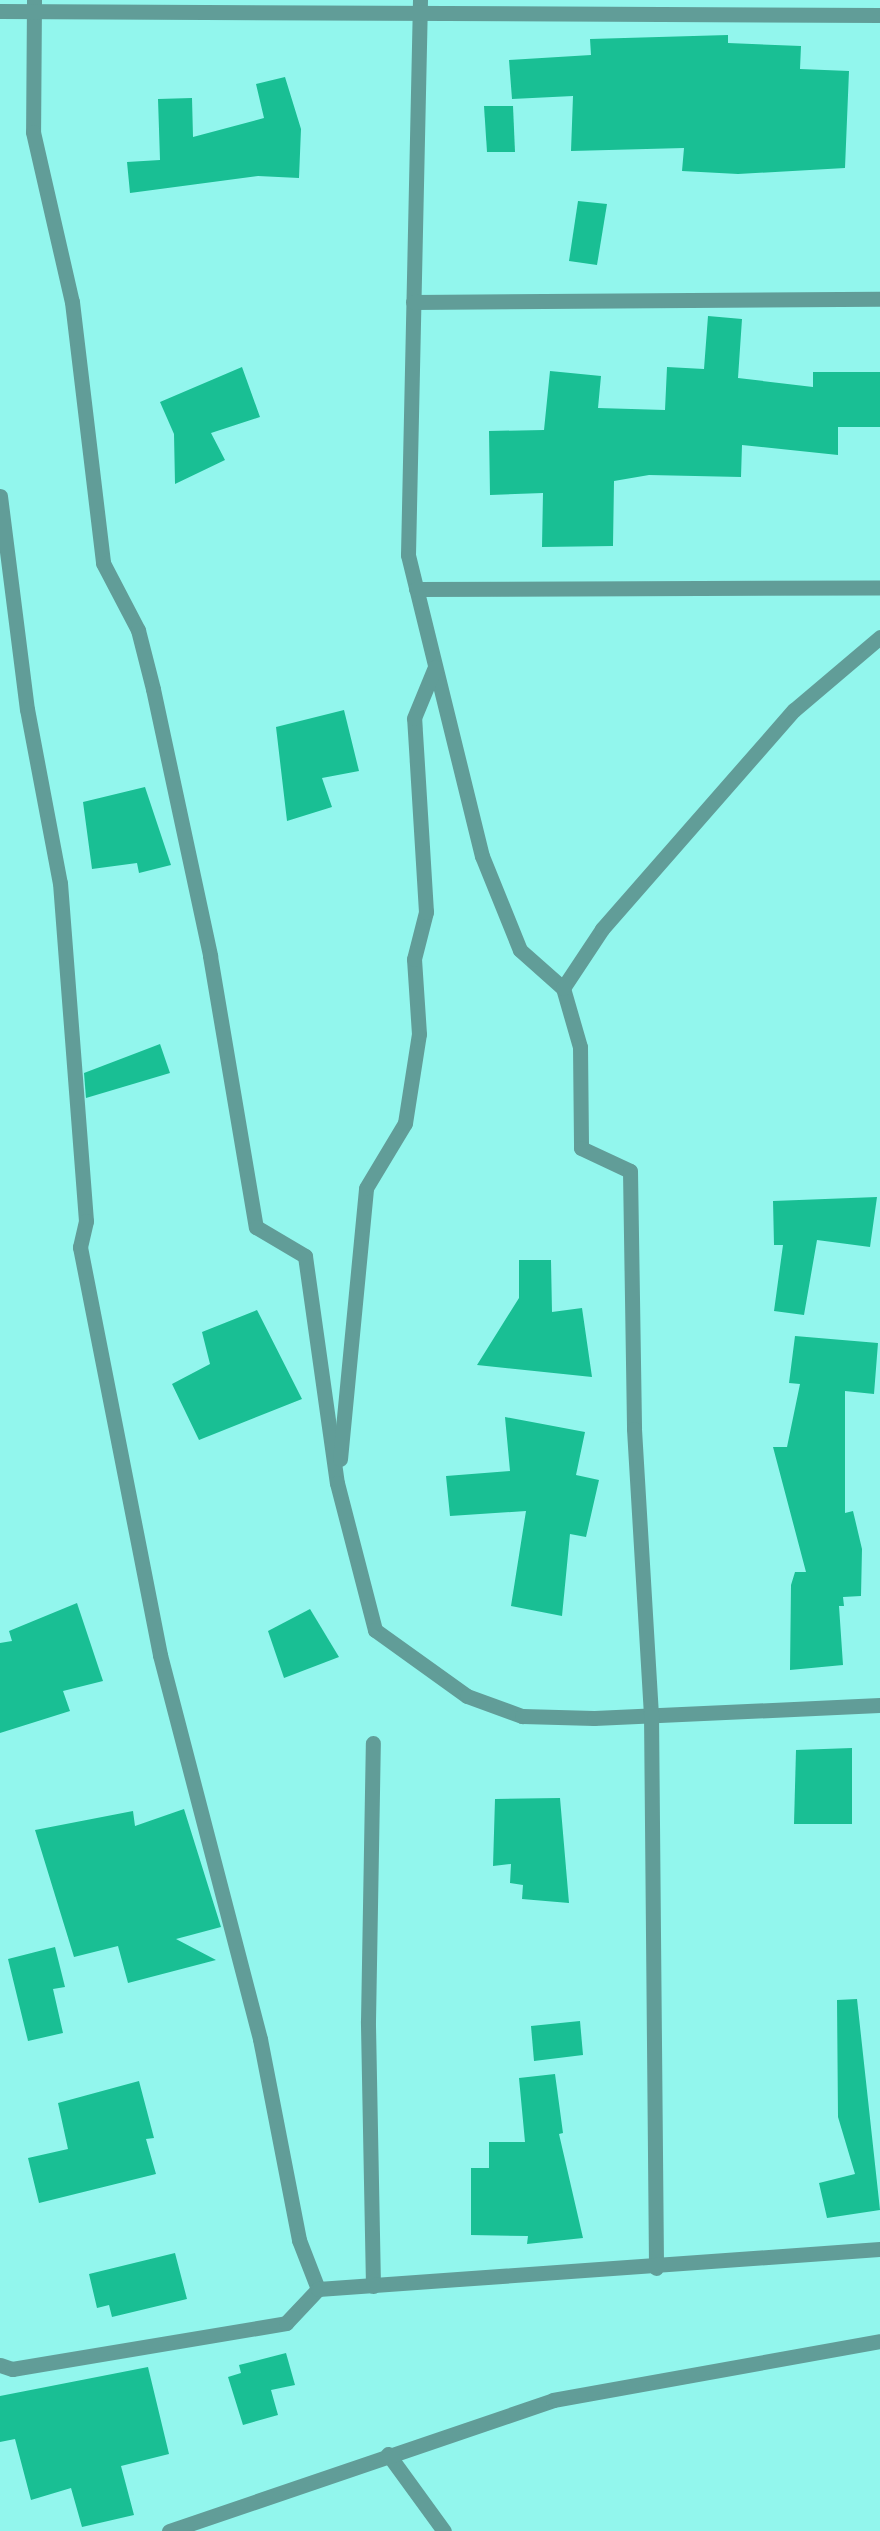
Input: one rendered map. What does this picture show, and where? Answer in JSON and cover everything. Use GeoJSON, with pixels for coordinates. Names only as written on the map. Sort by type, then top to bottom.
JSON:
{"type":"FeatureCollection","features":[{"type":"Feature","properties":{"kind":"street"},"geometry":{"type":"LineString","coordinates":[[34,6],[33,132],[72,302],[103,563],[138,630],[153,689],[210,956],[256,1227],[304,1256],[337,1483],[375,1630],[415,1662],[467,1695],[522,1716],[880,1705]]}},
{"type":"Feature","properties":{"kind":"street"},"geometry":{"type":"LineString","coordinates":[[0,11],[34,6],[421,7],[880,15]]}},
{"type":"Feature","properties":{"kind":"street"},"geometry":{"type":"LineString","coordinates":[[421,7],[408,555],[482,856],[520,950],[562,988],[580,1047],[581,1148],[630,1171],[634,1429],[651,1713],[656,2268]]}},
{"type":"Feature","properties":{"kind":"street"},"geometry":{"type":"LineString","coordinates":[[413,302],[880,300]]}},
{"type":"Feature","properties":{"kind":"street"},"geometry":{"type":"LineString","coordinates":[[0,496],[27,709],[60,883],[86,1221],[80,1247],[160,1655],[260,2039],[294,2218],[318,2289]]}},
{"type":"Feature","properties":{"kind":"street"},"geometry":{"type":"LineString","coordinates":[[416,589],[880,587]]}},
{"type":"Feature","properties":{"kind":"street"},"geometry":{"type":"LineString","coordinates":[[562,988],[602,929],[794,710],[880,637]]}},
{"type":"Feature","properties":{"kind":"street"},"geometry":{"type":"LineString","coordinates":[[337,1483],[366,1188],[405,1123],[419,1034],[414,958],[426,901],[414,718],[435,667]]}},
{"type":"Feature","properties":{"kind":"street"},"geometry":{"type":"LineString","coordinates":[[373,1743],[368,2021],[373,2286]]}},
{"type":"Feature","properties":{"kind":"street"},"geometry":{"type":"LineString","coordinates":[[0,2365],[12,2369],[286,2323],[318,2289],[656,2268],[880,2249]]}},
{"type":"Feature","properties":{"kind":"street"},"geometry":{"type":"LineString","coordinates":[[169,2531],[388,2454],[553,2400],[880,2341]]}},
{"type":"Feature","properties":{"kind":"street"},"geometry":{"type":"LineString","coordinates":[[388,2454],[444,2531]]}},
{"type":"Feature","properties":{"kind":"building"},"geometry":{"type":"Polygon","coordinates":[[[728,35],[728,43],[801,46],[800,69],[849,71],[845,168],[738,174],[682,171],[684,148],[571,151],[573,96],[512,99],[509,60],[591,55],[590,39],[728,35]]]}},
{"type":"Feature","properties":{"kind":"building"},"geometry":{"type":"Polygon","coordinates":[[[285,77],[301,129],[299,178],[258,176],[130,193],[127,162],[160,160],[158,99],[192,98],[193,137],[264,118],[256,84],[285,77]]]}},
{"type":"Feature","properties":{"kind":"building"},"geometry":{"type":"Polygon","coordinates":[[[484,106],[513,106],[515,152],[487,152],[484,106]]]}},
{"type":"Feature","properties":{"kind":"building"},"geometry":{"type":"Polygon","coordinates":[[[578,201],[607,204],[597,265],[569,261],[578,201]]]}},
{"type":"Feature","properties":{"kind":"building"},"geometry":{"type":"Polygon","coordinates":[[[708,316],[742,319],[738,378],[813,387],[813,372],[880,372],[880,427],[838,427],[838,455],[742,445],[741,477],[649,475],[614,481],[613,546],[542,547],[543,493],[490,495],[489,431],[544,430],[550,371],[601,376],[598,408],[665,410],[667,367],[704,369],[708,316]]]}},
{"type":"Feature","properties":{"kind":"building"},"geometry":{"type":"Polygon","coordinates":[[[242,367],[260,417],[211,433],[225,460],[175,484],[174,434],[160,402],[242,367]]]}},
{"type":"Feature","properties":{"kind":"building"},"geometry":{"type":"Polygon","coordinates":[[[344,710],[359,771],[322,778],[332,807],[287,821],[276,727],[344,710]]]}},
{"type":"Feature","properties":{"kind":"building"},"geometry":{"type":"Polygon","coordinates":[[[145,787],[171,865],[139,873],[137,863],[92,869],[83,802],[145,787]]]}},
{"type":"Feature","properties":{"kind":"building"},"geometry":{"type":"Polygon","coordinates":[[[160,1044],[170,1073],[86,1098],[84,1073],[160,1044]]]}},
{"type":"Feature","properties":{"kind":"building"},"geometry":{"type":"Polygon","coordinates":[[[877,1197],[870,1247],[817,1240],[804,1315],[774,1311],[783,1245],[774,1245],[773,1201],[877,1197]]]}},
{"type":"Feature","properties":{"kind":"building"},"geometry":{"type":"Polygon","coordinates":[[[519,1260],[551,1260],[552,1312],[582,1308],[592,1377],[477,1365],[519,1298],[519,1260]]]}},
{"type":"Feature","properties":{"kind":"building"},"geometry":{"type":"Polygon","coordinates":[[[257,1310],[302,1399],[199,1440],[172,1384],[210,1364],[202,1332],[257,1310]]]}},
{"type":"Feature","properties":{"kind":"building"},"geometry":{"type":"Polygon","coordinates":[[[795,1336],[878,1343],[874,1394],[845,1391],[845,1513],[853,1511],[862,1549],[861,1596],[843,1597],[844,1606],[839,1606],[843,1665],[790,1670],[791,1585],[795,1572],[806,1572],[773,1447],[787,1447],[800,1384],[789,1383],[795,1336]]]}},
{"type":"Feature","properties":{"kind":"building"},"geometry":{"type":"Polygon","coordinates":[[[505,1417],[585,1432],[576,1475],[599,1480],[586,1537],[570,1534],[562,1616],[511,1606],[526,1511],[450,1516],[446,1476],[510,1471],[505,1417]]]}},
{"type":"Feature","properties":{"kind":"building"},"geometry":{"type":"Polygon","coordinates":[[[77,1603],[103,1681],[63,1691],[70,1711],[0,1733],[0,1643],[12,1641],[9,1631],[77,1603]]]}},
{"type":"Feature","properties":{"kind":"building"},"geometry":{"type":"Polygon","coordinates":[[[310,1609],[339,1657],[284,1678],[268,1631],[310,1609]]]}},
{"type":"Feature","properties":{"kind":"building"},"geometry":{"type":"Polygon","coordinates":[[[852,1748],[852,1824],[794,1824],[796,1750],[852,1748]]]}},
{"type":"Feature","properties":{"kind":"building"},"geometry":{"type":"Polygon","coordinates":[[[560,1798],[569,1903],[522,1899],[523,1885],[510,1883],[511,1864],[493,1866],[495,1799],[560,1798]]]}},
{"type":"Feature","properties":{"kind":"building"},"geometry":{"type":"Polygon","coordinates":[[[184,1809],[221,1927],[176,1939],[216,1960],[128,1983],[118,1946],[74,1957],[35,1830],[133,1811],[135,1826],[184,1809]]]}},
{"type":"Feature","properties":{"kind":"building"},"geometry":{"type":"Polygon","coordinates":[[[55,1947],[65,1987],[53,1989],[63,2033],[28,2041],[8,1959],[55,1947]]]}},
{"type":"Feature","properties":{"kind":"building"},"geometry":{"type":"Polygon","coordinates":[[[857,1999],[880,2210],[827,2218],[819,2183],[855,2174],[838,2117],[837,2000],[857,1999]]]}},
{"type":"Feature","properties":{"kind":"building"},"geometry":{"type":"Polygon","coordinates":[[[580,2021],[583,2055],[534,2061],[531,2026],[580,2021]]]}},
{"type":"Feature","properties":{"kind":"building"},"geometry":{"type":"Polygon","coordinates":[[[555,2074],[563,2133],[559,2134],[583,2238],[527,2244],[528,2236],[471,2235],[471,2168],[489,2168],[489,2142],[525,2142],[519,2078],[555,2074]]]}},
{"type":"Feature","properties":{"kind":"building"},"geometry":{"type":"Polygon","coordinates":[[[139,2081],[154,2138],[146,2139],[156,2174],[39,2203],[28,2158],[68,2149],[58,2103],[139,2081]]]}},
{"type":"Feature","properties":{"kind":"building"},"geometry":{"type":"Polygon","coordinates":[[[175,2253],[187,2299],[112,2317],[109,2305],[97,2308],[89,2274],[175,2253]]]}},
{"type":"Feature","properties":{"kind":"building"},"geometry":{"type":"Polygon","coordinates":[[[286,2353],[295,2385],[271,2390],[278,2415],[243,2425],[228,2377],[241,2373],[239,2365],[286,2353]]]}},
{"type":"Feature","properties":{"kind":"building"},"geometry":{"type":"Polygon","coordinates":[[[148,2367],[169,2454],[121,2466],[134,2515],[82,2527],[71,2488],[31,2500],[15,2439],[0,2442],[0,2396],[148,2367]]]}}]}
